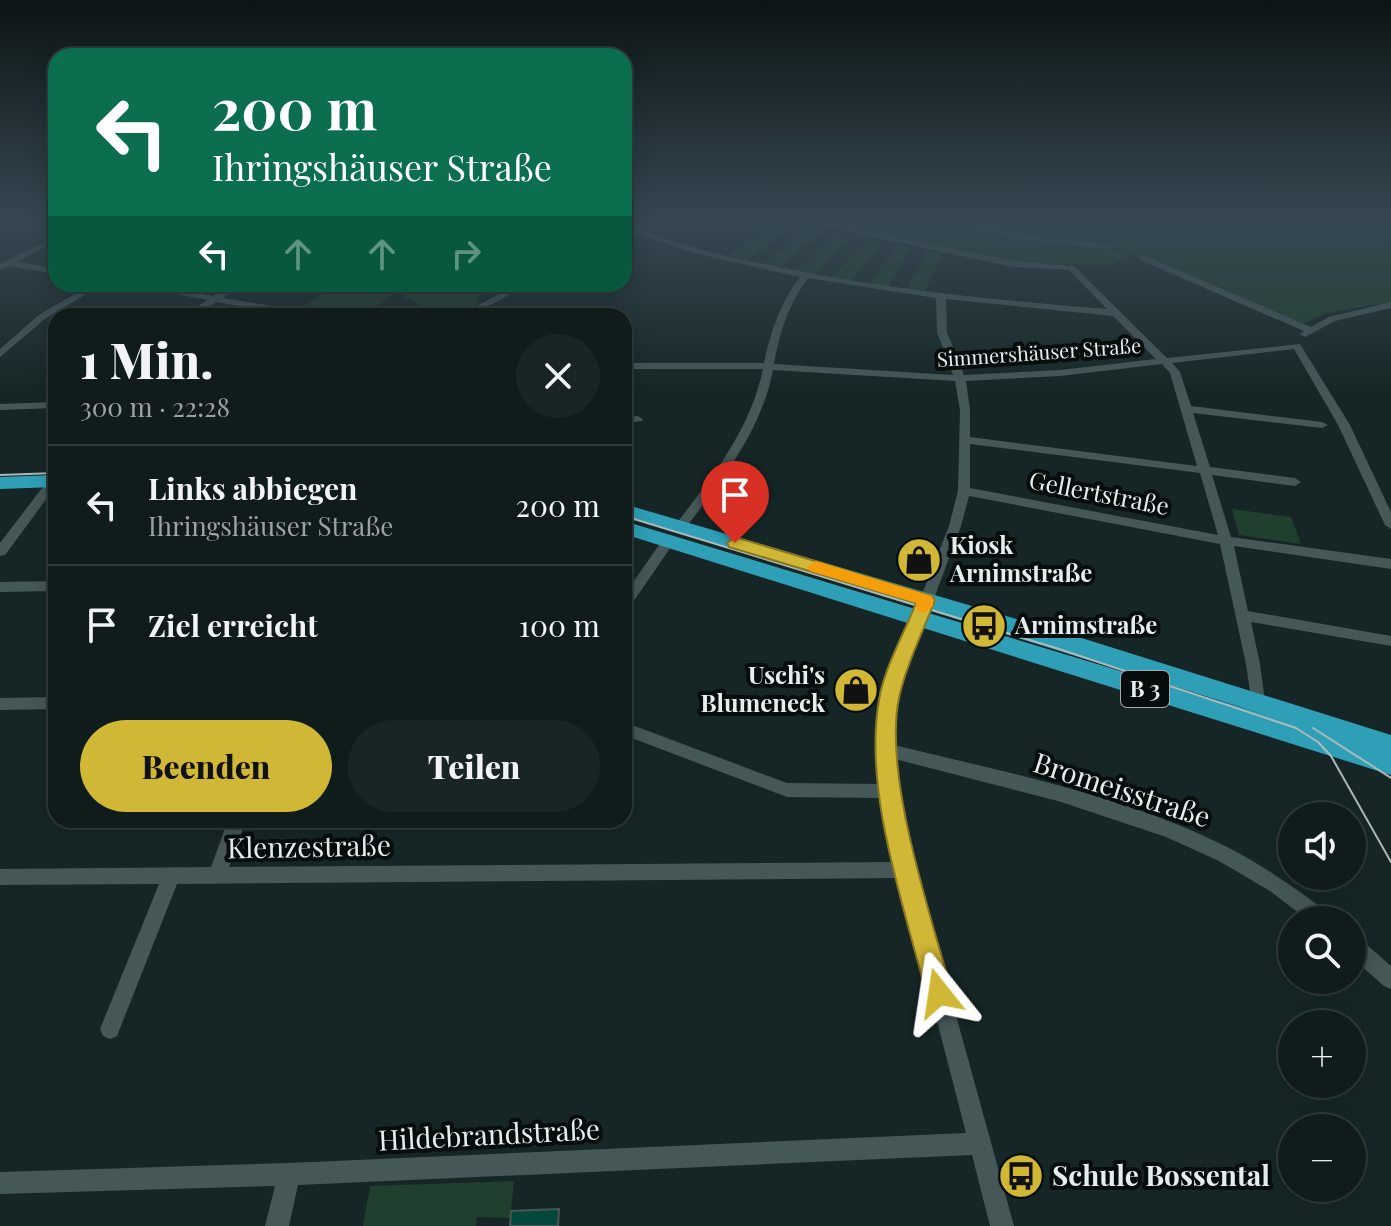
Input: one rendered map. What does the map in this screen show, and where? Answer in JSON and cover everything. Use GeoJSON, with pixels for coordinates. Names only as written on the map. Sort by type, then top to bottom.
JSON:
{"type":"FeatureCollection","features":[{"type":"Feature","properties":{"kind":"main road"},"geometry":{"type":"LineString","coordinates":[[0,470],[48,476]]}},
{"type":"Feature","properties":{"kind":"main road"},"geometry":{"type":"LineString","coordinates":[[0,483],[48,478]]}},
{"type":"Feature","properties":{"kind":"main road","name":"B 3"},"geometry":{"type":"LineString","coordinates":[[632,514],[675,534],[923,610],[1391,764]]}},
{"type":"Feature","properties":{"kind":"main road","name":"B 3"},"geometry":{"type":"LineString","coordinates":[[632,528],[675,534]]}},
{"type":"Feature","properties":{"kind":"main road","name":"B 3"},"geometry":{"type":"LineString","coordinates":[[923,610],[1257,701],[1391,745]]}},
{"type":"Feature","properties":{"kind":"street"},"geometry":{"type":"LineString","coordinates":[[632,594],[714,482],[742,436],[761,397],[777,319],[789,295],[802,279]]}},
{"type":"Feature","properties":{"kind":"street"},"geometry":{"type":"LineString","coordinates":[[825,279],[941,298],[1116,313]]}},
{"type":"Feature","properties":{"kind":"street"},"geometry":{"type":"LineString","coordinates":[[1084,279],[1175,372],[1226,541],[1253,664],[1257,701]]}},
{"type":"Feature","properties":{"kind":"street"},"geometry":{"type":"LineString","coordinates":[[1192,279],[1311,330]]}},
{"type":"Feature","properties":{"kind":"street"},"geometry":{"type":"LineString","coordinates":[[57,308],[86,292]]}},
{"type":"Feature","properties":{"kind":"street"},"geometry":{"type":"LineString","coordinates":[[175,292],[266,308]]}},
{"type":"Feature","properties":{"kind":"street"},"geometry":{"type":"LineString","coordinates":[[201,308],[225,292]]}},
{"type":"Feature","properties":{"kind":"street"},"geometry":{"type":"LineString","coordinates":[[478,308],[510,292]]}},
{"type":"Feature","properties":{"kind":"street"},"geometry":{"type":"LineString","coordinates":[[941,298],[942,332],[960,378],[967,440],[964,491],[955,526],[889,698],[886,750],[890,791],[907,870],[1002,1226]]}},
{"type":"Feature","properties":{"kind":"street"},"geometry":{"type":"LineString","coordinates":[[1391,305],[1332,319],[1295,338],[1344,425],[1391,525]]}},
{"type":"Feature","properties":{"kind":"street"},"geometry":{"type":"LineString","coordinates":[[0,354],[48,313]]}},
{"type":"Feature","properties":{"kind":"street","name":"Simmershäuser Straße"},"geometry":{"type":"LineString","coordinates":[[632,366],[766,367],[960,378],[1165,362],[1297,346]]}},
{"type":"Feature","properties":{"kind":"street"},"geometry":{"type":"LineString","coordinates":[[0,407],[48,405]]}},
{"type":"Feature","properties":{"kind":"street"},"geometry":{"type":"LineString","coordinates":[[1188,409],[1322,425]]}},
{"type":"Feature","properties":{"kind":"street"},"geometry":{"type":"LineString","coordinates":[[632,419],[638,419]]}},
{"type":"Feature","properties":{"kind":"street"},"geometry":{"type":"LineString","coordinates":[[967,440],[1295,482]]}},
{"type":"Feature","properties":{"kind":"street"},"geometry":{"type":"LineString","coordinates":[[0,552],[48,487]]}},
{"type":"Feature","properties":{"kind":"street","name":"Gellertstraße"},"geometry":{"type":"LineString","coordinates":[[964,491],[1226,541],[1391,564]]}},
{"type":"Feature","properties":{"kind":"street"},"geometry":{"type":"LineString","coordinates":[[0,587],[48,586]]}},
{"type":"Feature","properties":{"kind":"street"},"geometry":{"type":"LineString","coordinates":[[1242,615],[1391,641]]}},
{"type":"Feature","properties":{"kind":"street"},"geometry":{"type":"LineString","coordinates":[[0,704],[48,703]]}},
{"type":"Feature","properties":{"kind":"street"},"geometry":{"type":"LineString","coordinates":[[632,731],[787,790],[890,791]]}},
{"type":"Feature","properties":{"kind":"street","name":"Bromeisstraße"},"geometry":{"type":"LineString","coordinates":[[886,750],[1132,818],[1209,847],[1307,906]]}},
{"type":"Feature","properties":{"kind":"street"},"geometry":{"type":"LineString","coordinates":[[216,877],[234,828]]}},
{"type":"Feature","properties":{"kind":"street","name":"Klenzestraße"},"geometry":{"type":"LineString","coordinates":[[0,877],[907,870]]}},
{"type":"Feature","properties":{"kind":"street"},"geometry":{"type":"LineString","coordinates":[[110,1029],[171,877]]}},
{"type":"Feature","properties":{"kind":"street"},"geometry":{"type":"LineString","coordinates":[[1366,957],[1391,979]]}},
{"type":"Feature","properties":{"kind":"street","name":"Hildebrandstraße"},"geometry":{"type":"LineString","coordinates":[[0,1183],[289,1174],[981,1143]]}},
{"type":"Feature","properties":{"kind":"street"},"geometry":{"type":"LineString","coordinates":[[277,1226],[289,1174]]}},
{"type":"Feature","properties":{"kind":"green space"},"geometry":{"type":"Polygon","coordinates":[[[872,279],[893,279],[888,287],[869,284],[872,279]]]}},
{"type":"Feature","properties":{"kind":"green space"},"geometry":{"type":"Polygon","coordinates":[[[912,279],[931,279],[925,292],[906,289],[912,279]]]}},
{"type":"Feature","properties":{"kind":"green space"},"geometry":{"type":"Polygon","coordinates":[[[1192,279],[1391,279],[1391,302],[1326,313],[1302,324],[1192,279]]]}},
{"type":"Feature","properties":{"kind":"green space"},"geometry":{"type":"Polygon","coordinates":[[[326,292],[397,292],[374,308],[301,308],[326,292]]]}},
{"type":"Feature","properties":{"kind":"green space"},"geometry":{"type":"Polygon","coordinates":[[[397,292],[489,292],[478,297],[477,305],[471,308],[424,308],[397,292]]]}},
{"type":"Feature","properties":{"kind":"green space"},"geometry":{"type":"Polygon","coordinates":[[[1232,509],[1291,517],[1301,544],[1239,535],[1232,509]]]}},
{"type":"Feature","properties":{"kind":"green space"},"geometry":{"type":"Polygon","coordinates":[[[514,1181],[510,1218],[477,1217],[476,1226],[363,1226],[370,1186],[514,1181]]]}},
{"type":"Feature","properties":{"kind":"building"},"geometry":{"type":"Polygon","coordinates":[[[559,1209],[558,1226],[510,1226],[511,1211],[559,1209]]]}},
{"type":"Feature","properties":{"kind":"tram line"},"geometry":{"type":"LineString","coordinates":[[0,475],[48,473]]}},
{"type":"Feature","properties":{"kind":"tram line"},"geometry":{"type":"LineString","coordinates":[[632,518],[1056,648],[1296,728],[1318,742],[1331,756],[1391,862]]}},
{"type":"Feature","properties":{"kind":"tram line"},"geometry":{"type":"LineString","coordinates":[[1313,728],[1391,778]]}},
{"type":"Feature","properties":{"kind":"slow traffic"},"geometry":{"type":"LineString","coordinates":[[816,567],[926,600],[924,606]]}},
{"type":"Feature","properties":{"kind":"place","name":"Kiosk Arnimstraße"},"geometry":{"type":"Point","coordinates":[919,560]}},
{"type":"Feature","properties":{"kind":"place","name":"Arnimstraße"},"geometry":{"type":"Point","coordinates":[984,626]}},
{"type":"Feature","properties":{"kind":"place","name":"Uschi's Blumeneck"},"geometry":{"type":"Point","coordinates":[856,690]}},
{"type":"Feature","properties":{"kind":"place","name":"Schule Bossental"},"geometry":{"type":"Point","coordinates":[1021,1176]}},
{"type":"Feature","properties":{"kind":"route"},"geometry":{"type":"LineString","coordinates":[[735,543],[926,600],[889,698],[886,750],[897,829],[939,993]]}}]}
